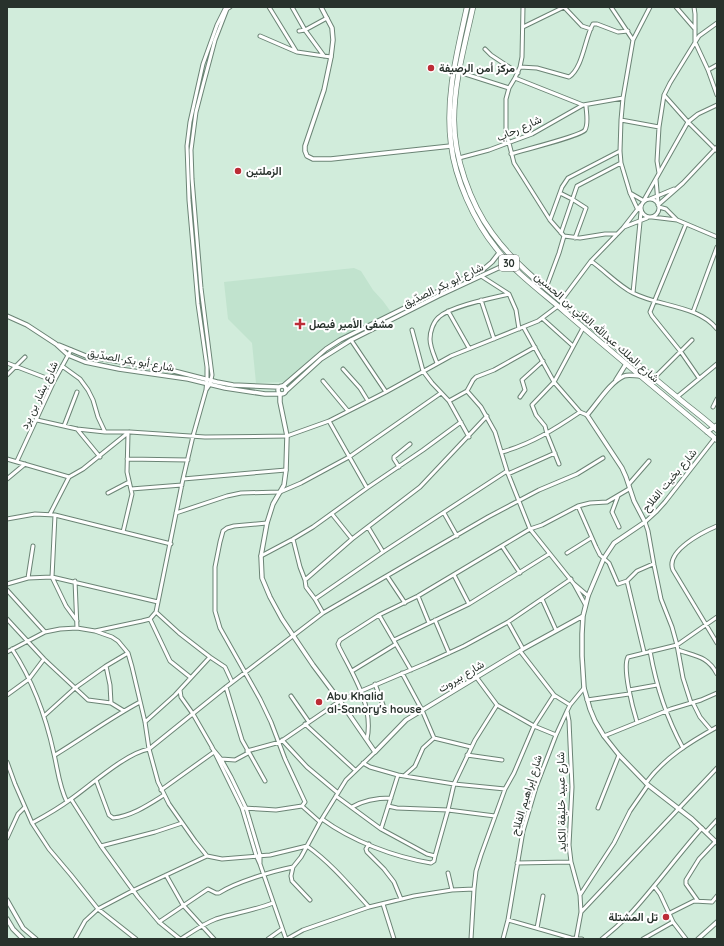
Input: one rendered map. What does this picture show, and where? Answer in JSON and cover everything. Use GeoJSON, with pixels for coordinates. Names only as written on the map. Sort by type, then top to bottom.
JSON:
{"type":"FeatureCollection","features":[{"type":"Feature","properties":{"kind":"main road","name":"شارع الملك عبدالله الثاني بن الحسين"},"geometry":{"type":"LineString","coordinates":[[467,7],[452,73],[449,107],[451,146],[460,182],[478,220],[499,253],[509,263],[583,328],[716,439]]}},
{"type":"Feature","properties":{"kind":"main road","name":"شارع الملك عبدالله الثاني بن الحسين"},"geometry":{"type":"LineString","coordinates":[[473,7],[459,72],[454,121],[459,158],[466,181],[491,232],[514,258],[546,288],[677,397],[716,427]]}},
{"type":"Feature","properties":{"kind":"main road"},"geometry":{"type":"LineString","coordinates":[[458,48],[464,50]]}},
{"type":"Feature","properties":{"kind":"main road"},"geometry":{"type":"LineString","coordinates":[[495,247],[500,243]]}},
{"type":"Feature","properties":{"kind":"street"},"geometry":{"type":"LineString","coordinates":[[95,631],[150,619],[156,612],[183,479],[206,390],[207,366],[198,304],[187,178],[187,146],[191,116],[204,64],[212,38],[227,7]]}},
{"type":"Feature","properties":{"kind":"street"},"geometry":{"type":"LineString","coordinates":[[206,390],[211,383],[212,369],[202,296],[191,150],[196,112],[215,40],[227,7]]}},
{"type":"Feature","properties":{"kind":"street"},"geometry":{"type":"LineString","coordinates":[[269,7],[296,51]]}},
{"type":"Feature","properties":{"kind":"street"},"geometry":{"type":"LineString","coordinates":[[292,7],[305,30],[324,56]]}},
{"type":"Feature","properties":{"kind":"street"},"geometry":{"type":"LineString","coordinates":[[321,7],[334,34],[331,58],[324,90],[305,146],[306,154],[309,158],[318,160],[331,159],[451,146]]}},
{"type":"Feature","properties":{"kind":"street"},"geometry":{"type":"LineString","coordinates":[[523,7],[523,46],[520,67],[509,88],[506,104],[506,131],[508,144],[518,172],[550,220],[562,234],[575,238],[617,234]]}},
{"type":"Feature","properties":{"kind":"street"},"geometry":{"type":"LineString","coordinates":[[523,27],[564,7],[582,26],[591,29]]}},
{"type":"Feature","properties":{"kind":"street"},"geometry":{"type":"LineString","coordinates":[[611,7],[633,40]]}},
{"type":"Feature","properties":{"kind":"street"},"geometry":{"type":"LineString","coordinates":[[647,217],[643,215],[630,193],[620,163],[620,151],[623,98],[633,40],[650,7]]}},
{"type":"Feature","properties":{"kind":"street"},"geometry":{"type":"LineString","coordinates":[[676,7],[695,29]]}},
{"type":"Feature","properties":{"kind":"street"},"geometry":{"type":"LineString","coordinates":[[694,7],[695,42],[708,70],[717,96]]}},
{"type":"Feature","properties":{"kind":"street"},"geometry":{"type":"LineString","coordinates":[[299,32],[327,18]]}},
{"type":"Feature","properties":{"kind":"street"},"geometry":{"type":"LineString","coordinates":[[520,67],[536,68],[569,77],[573,75],[579,64],[592,25],[595,23],[618,32],[628,31]]}},
{"type":"Feature","properties":{"kind":"street"},"geometry":{"type":"LineString","coordinates":[[659,173],[657,161],[659,127],[664,95],[695,42],[703,32],[717,23]]}},
{"type":"Feature","properties":{"kind":"street"},"geometry":{"type":"LineString","coordinates":[[260,36],[296,51],[331,58]]}},
{"type":"Feature","properties":{"kind":"street"},"geometry":{"type":"LineString","coordinates":[[485,49],[518,73]]}},
{"type":"Feature","properties":{"kind":"street"},"geometry":{"type":"LineString","coordinates":[[708,70],[717,65]]}},
{"type":"Feature","properties":{"kind":"street"},"geometry":{"type":"LineString","coordinates":[[459,72],[509,88]]}},
{"type":"Feature","properties":{"kind":"street"},"geometry":{"type":"LineString","coordinates":[[515,78],[584,105],[623,98]]}},
{"type":"Feature","properties":{"kind":"street"},"geometry":{"type":"LineString","coordinates":[[658,205],[678,188],[716,149],[688,122],[664,95]]}},
{"type":"Feature","properties":{"kind":"street"},"geometry":{"type":"LineString","coordinates":[[511,154],[534,146],[564,139],[582,132],[586,126],[584,105]]}},
{"type":"Feature","properties":{"kind":"street","name":"شارع رحاب"},"geometry":{"type":"LineString","coordinates":[[459,158],[508,144],[541,130],[584,105]]}},
{"type":"Feature","properties":{"kind":"street"},"geometry":{"type":"LineString","coordinates":[[561,301],[591,261],[640,209],[688,122],[698,114],[717,105]]}},
{"type":"Feature","properties":{"kind":"street"},"geometry":{"type":"LineString","coordinates":[[621,120],[659,127]]}},
{"type":"Feature","properties":{"kind":"street"},"geometry":{"type":"LineString","coordinates":[[550,220],[562,187],[568,178],[620,151]]}},
{"type":"Feature","properties":{"kind":"street"},"geometry":{"type":"LineString","coordinates":[[546,288],[559,253],[562,234],[572,199],[578,185],[620,163]]}},
{"type":"Feature","properties":{"kind":"street"},"geometry":{"type":"LineString","coordinates":[[187,178],[192,179]]}},
{"type":"Feature","properties":{"kind":"street"},"geometry":{"type":"LineString","coordinates":[[652,217],[658,213],[656,179]]}},
{"type":"Feature","properties":{"kind":"street"},"geometry":{"type":"LineString","coordinates":[[630,193],[644,200],[678,188]]}},
{"type":"Feature","properties":{"kind":"street"},"geometry":{"type":"LineString","coordinates":[[560,194],[572,199],[586,209],[575,238]]}},
{"type":"Feature","properties":{"kind":"street"},"geometry":{"type":"LineString","coordinates":[[649,199],[654,200],[677,220]]}},
{"type":"Feature","properties":{"kind":"street"},"geometry":{"type":"LineString","coordinates":[[633,293],[640,209]]}},
{"type":"Feature","properties":{"kind":"street"},"geometry":{"type":"LineString","coordinates":[[623,228],[647,217],[652,217],[677,220],[717,237]]}},
{"type":"Feature","properties":{"kind":"street"},"geometry":{"type":"LineString","coordinates":[[686,224],[656,301],[650,310],[652,316],[681,352],[699,378]]}},
{"type":"Feature","properties":{"kind":"street"},"geometry":{"type":"LineString","coordinates":[[693,312],[717,247]]}},
{"type":"Feature","properties":{"kind":"street","name":"شارع أبو بكر الصدّيق"},"geometry":{"type":"LineString","coordinates":[[211,383],[281,387],[332,346],[485,268],[499,253]]}},
{"type":"Feature","properties":{"kind":"street"},"geometry":{"type":"LineString","coordinates":[[591,261],[633,293],[693,312],[708,319],[717,329]]}},
{"type":"Feature","properties":{"kind":"street","name":"شارع أبو بكر الصدّيق"},"geometry":{"type":"LineString","coordinates":[[56,344],[98,358],[170,370],[211,383],[252,392],[282,393],[321,359],[351,340],[509,263]]}},
{"type":"Feature","properties":{"kind":"street"},"geometry":{"type":"LineString","coordinates":[[481,276],[509,294],[516,310],[519,329]]}},
{"type":"Feature","properties":{"kind":"street"},"geometry":{"type":"LineString","coordinates":[[437,363],[431,345],[430,334],[437,318],[448,311],[481,300],[509,294]]}},
{"type":"Feature","properties":{"kind":"street"},"geometry":{"type":"LineString","coordinates":[[481,300],[494,338]]}},
{"type":"Feature","properties":{"kind":"street"},"geometry":{"type":"LineString","coordinates":[[37,420],[76,429],[105,432],[193,436],[287,436],[329,421],[386,392],[437,363],[469,348],[524,328],[543,319],[558,306]]}},
{"type":"Feature","properties":{"kind":"street"},"geometry":{"type":"LineString","coordinates":[[448,311],[469,348]]}},
{"type":"Feature","properties":{"kind":"street","name":"شارع أبو بكر الصدّيق"},"geometry":{"type":"LineString","coordinates":[[7,316],[27,325],[56,344],[68,355],[85,362],[101,366],[206,381]]}},
{"type":"Feature","properties":{"kind":"street"},"geometry":{"type":"LineString","coordinates":[[543,319],[573,346]]}},
{"type":"Feature","properties":{"kind":"street"},"geometry":{"type":"LineString","coordinates":[[524,328],[554,382],[580,412],[587,415],[622,468],[634,501],[648,531],[653,564],[661,599],[672,627],[683,678],[692,703],[700,717],[711,730]]}},
{"type":"Feature","properties":{"kind":"street"},"geometry":{"type":"LineString","coordinates":[[559,464],[546,434],[544,423],[536,415],[532,406],[554,382],[583,328]]}},
{"type":"Feature","properties":{"kind":"street"},"geometry":{"type":"LineString","coordinates":[[412,330],[423,371],[449,401],[469,437]]}},
{"type":"Feature","properties":{"kind":"street"},"geometry":{"type":"LineString","coordinates":[[351,340],[386,392]]}},
{"type":"Feature","properties":{"kind":"street"},"geometry":{"type":"LineString","coordinates":[[654,378],[692,340]]}},
{"type":"Feature","properties":{"kind":"street"},"geometry":{"type":"LineString","coordinates":[[449,401],[467,391],[476,377],[494,370],[535,347]]}},
{"type":"Feature","properties":{"kind":"street","name":"شارع بشار بن برد"},"geometry":{"type":"LineString","coordinates":[[17,461],[54,381],[71,350]]}},
{"type":"Feature","properties":{"kind":"street"},"geometry":{"type":"LineString","coordinates":[[7,375],[26,357]]}},
{"type":"Feature","properties":{"kind":"street"},"geometry":{"type":"LineString","coordinates":[[520,397],[525,390],[522,380],[543,361]]}},
{"type":"Feature","properties":{"kind":"street"},"geometry":{"type":"LineString","coordinates":[[7,364],[54,381]]}},
{"type":"Feature","properties":{"kind":"street"},"geometry":{"type":"LineString","coordinates":[[615,383],[626,364]]}},
{"type":"Feature","properties":{"kind":"street"},"geometry":{"type":"LineString","coordinates":[[677,397],[717,364]]}},
{"type":"Feature","properties":{"kind":"street"},"geometry":{"type":"LineString","coordinates":[[62,366],[80,380],[88,390],[105,432]]}},
{"type":"Feature","properties":{"kind":"street"},"geometry":{"type":"LineString","coordinates":[[343,368],[360,388],[368,401]]}},
{"type":"Feature","properties":{"kind":"street"},"geometry":{"type":"LineString","coordinates":[[587,415],[605,392],[615,383],[626,376],[640,376]]}},
{"type":"Feature","properties":{"kind":"street"},"geometry":{"type":"LineString","coordinates":[[323,381],[348,411]]}},
{"type":"Feature","properties":{"kind":"street"},"geometry":{"type":"LineString","coordinates":[[281,387],[278,391],[282,393]]}},
{"type":"Feature","properties":{"kind":"street"},"geometry":{"type":"LineString","coordinates":[[281,387],[282,393],[280,405],[287,436],[286,470],[285,480],[273,504],[267,523],[261,556],[262,578],[265,588],[293,636],[375,752]]}},
{"type":"Feature","properties":{"kind":"street"},"geometry":{"type":"LineString","coordinates":[[467,391],[475,399],[487,416],[498,438],[508,473],[530,529],[574,584],[585,604]]}},
{"type":"Feature","properties":{"kind":"street"},"geometry":{"type":"LineString","coordinates":[[64,426],[77,392]]}},
{"type":"Feature","properties":{"kind":"street"},"geometry":{"type":"LineString","coordinates":[[176,513],[234,494],[280,492],[349,458],[441,393]]}},
{"type":"Feature","properties":{"kind":"street"},"geometry":{"type":"LineString","coordinates":[[713,407],[717,400]]}},
{"type":"Feature","properties":{"kind":"street"},"geometry":{"type":"LineString","coordinates":[[502,452],[521,447],[546,434],[580,412]]}},
{"type":"Feature","properties":{"kind":"street"},"geometry":{"type":"LineString","coordinates":[[305,580],[352,539],[420,487],[469,437],[487,416]]}},
{"type":"Feature","properties":{"kind":"street"},"geometry":{"type":"LineString","coordinates":[[329,421],[367,488]]}},
{"type":"Feature","properties":{"kind":"street"},"geometry":{"type":"LineString","coordinates":[[261,556],[293,540],[332,514],[461,422]]}},
{"type":"Feature","properties":{"kind":"street"},"geometry":{"type":"LineString","coordinates":[[709,433],[716,427]]}},
{"type":"Feature","properties":{"kind":"street"},"geometry":{"type":"LineString","coordinates":[[76,429],[100,457]]}},
{"type":"Feature","properties":{"kind":"street"},"geometry":{"type":"LineString","coordinates":[[50,514],[69,477],[100,457],[129,433]]}},
{"type":"Feature","properties":{"kind":"street"},"geometry":{"type":"LineString","coordinates":[[123,532],[132,494],[128,482],[127,472],[129,433]]}},
{"type":"Feature","properties":{"kind":"street","name":"شارع بخيت الفلاح"},"geometry":{"type":"LineString","coordinates":[[716,439],[656,512],[645,522],[618,540],[611,547],[604,558],[585,604],[583,616],[582,656],[584,688],[587,700],[595,721],[604,736],[619,755],[647,784],[679,808],[716,842]]}},
{"type":"Feature","properties":{"kind":"street"},"geometry":{"type":"LineString","coordinates":[[399,467],[394,459],[394,456],[410,444]]}},
{"type":"Feature","properties":{"kind":"street"},"geometry":{"type":"LineString","coordinates":[[315,599],[383,552],[508,473],[554,452]]}},
{"type":"Feature","properties":{"kind":"street"},"geometry":{"type":"LineString","coordinates":[[32,823],[67,802],[133,755],[149,749],[232,682],[323,613],[518,500],[577,474],[603,458]]}},
{"type":"Feature","properties":{"kind":"street"},"geometry":{"type":"LineString","coordinates":[[7,459],[69,477]]}},
{"type":"Feature","properties":{"kind":"street"},"geometry":{"type":"LineString","coordinates":[[127,459],[188,460]]}},
{"type":"Feature","properties":{"kind":"street"},"geometry":{"type":"LineString","coordinates":[[628,484],[649,461]]}},
{"type":"Feature","properties":{"kind":"street"},"geometry":{"type":"LineString","coordinates":[[7,479],[25,464]]}},
{"type":"Feature","properties":{"kind":"street"},"geometry":{"type":"LineString","coordinates":[[183,479],[286,470]]}},
{"type":"Feature","properties":{"kind":"street"},"geometry":{"type":"LineString","coordinates":[[108,493],[128,482]]}},
{"type":"Feature","properties":{"kind":"street"},"geometry":{"type":"LineString","coordinates":[[131,489],[182,485]]}},
{"type":"Feature","properties":{"kind":"street"},"geometry":{"type":"LineString","coordinates":[[367,739],[369,725],[368,716],[361,690],[339,647],[339,642],[350,633],[379,615],[418,596],[530,529],[542,525],[578,506],[590,503],[607,502],[630,489]]}},
{"type":"Feature","properties":{"kind":"street"},"geometry":{"type":"LineString","coordinates":[[618,496],[612,512],[618,527]]}},
{"type":"Feature","properties":{"kind":"street"},"geometry":{"type":"LineString","coordinates":[[578,506],[599,552],[609,563],[617,584],[627,581],[637,571],[653,564]]}},
{"type":"Feature","properties":{"kind":"street"},"geometry":{"type":"LineString","coordinates":[[7,519],[35,514],[50,514],[171,544]]}},
{"type":"Feature","properties":{"kind":"street"},"geometry":{"type":"LineString","coordinates":[[332,514],[352,539]]}},
{"type":"Feature","properties":{"kind":"street"},"geometry":{"type":"LineString","coordinates":[[444,514],[457,536]]}},
{"type":"Feature","properties":{"kind":"street"},"geometry":{"type":"LineString","coordinates":[[55,515],[52,577],[66,606],[77,621]]}},
{"type":"Feature","properties":{"kind":"street"},"geometry":{"type":"LineString","coordinates":[[267,523],[234,526],[225,529],[220,542],[216,567],[215,611],[220,628],[281,741],[285,759],[305,802],[302,806]]}},
{"type":"Feature","properties":{"kind":"street"},"geometry":{"type":"LineString","coordinates":[[717,526],[690,540],[674,556],[671,563],[673,570],[717,643]]}},
{"type":"Feature","properties":{"kind":"street"},"geometry":{"type":"LineString","coordinates":[[368,527],[383,552]]}},
{"type":"Feature","properties":{"kind":"street"},"geometry":{"type":"LineString","coordinates":[[567,553],[592,538]]}},
{"type":"Feature","properties":{"kind":"street"},"geometry":{"type":"LineString","coordinates":[[293,540],[306,587],[323,613]]}},
{"type":"Feature","properties":{"kind":"street"},"geometry":{"type":"LineString","coordinates":[[28,578],[33,546]]}},
{"type":"Feature","properties":{"kind":"street"},"geometry":{"type":"LineString","coordinates":[[502,546],[520,573]]}},
{"type":"Feature","properties":{"kind":"street"},"geometry":{"type":"LineString","coordinates":[[394,640],[469,604],[549,554]]}},
{"type":"Feature","properties":{"kind":"street"},"geometry":{"type":"LineString","coordinates":[[454,575],[469,604]]}},
{"type":"Feature","properties":{"kind":"street"},"geometry":{"type":"LineString","coordinates":[[387,576],[404,603]]}},
{"type":"Feature","properties":{"kind":"street"},"geometry":{"type":"LineString","coordinates":[[7,584],[28,578],[52,577],[75,581],[158,602]]}},
{"type":"Feature","properties":{"kind":"street"},"geometry":{"type":"LineString","coordinates":[[221,759],[235,760],[247,752],[281,741],[340,701],[361,690],[449,653],[508,622],[570,579]]}},
{"type":"Feature","properties":{"kind":"street"},"geometry":{"type":"LineString","coordinates":[[75,581],[78,628]]}},
{"type":"Feature","properties":{"kind":"street"},"geometry":{"type":"LineString","coordinates":[[627,581],[644,652]]}},
{"type":"Feature","properties":{"kind":"street"},"geometry":{"type":"LineString","coordinates":[[574,584],[588,596]]}},
{"type":"Feature","properties":{"kind":"street"},"geometry":{"type":"LineString","coordinates":[[7,590],[45,632]]}},
{"type":"Feature","properties":{"kind":"street"},"geometry":{"type":"LineString","coordinates":[[418,596],[429,623]]}},
{"type":"Feature","properties":{"kind":"street"},"geometry":{"type":"LineString","coordinates":[[542,599],[556,630]]}},
{"type":"Feature","properties":{"kind":"street"},"geometry":{"type":"LineString","coordinates":[[156,612],[179,633],[226,669],[232,682]]}},
{"type":"Feature","properties":{"kind":"street"},"geometry":{"type":"LineString","coordinates":[[379,615],[411,670]]}},
{"type":"Feature","properties":{"kind":"street","name":"شارع بيروت"},"geometry":{"type":"LineString","coordinates":[[293,867],[301,857],[321,820],[346,780],[401,724],[521,650],[583,616]]}},
{"type":"Feature","properties":{"kind":"street"},"geometry":{"type":"LineString","coordinates":[[637,722],[631,705],[629,692],[627,659],[630,655],[677,645],[717,617]]}},
{"type":"Feature","properties":{"kind":"street"},"geometry":{"type":"LineString","coordinates":[[7,619],[44,659],[89,700],[99,700],[111,703],[124,711]]}},
{"type":"Feature","properties":{"kind":"street"},"geometry":{"type":"LineString","coordinates":[[150,619],[170,661],[190,677]]}},
{"type":"Feature","properties":{"kind":"street"},"geometry":{"type":"LineString","coordinates":[[435,620],[449,653]]}},
{"type":"Feature","properties":{"kind":"street"},"geometry":{"type":"LineString","coordinates":[[508,622],[521,650],[554,695],[570,705]]}},
{"type":"Feature","properties":{"kind":"street"},"geometry":{"type":"LineString","coordinates":[[7,652],[45,632],[60,629],[78,628],[95,631],[112,637],[118,641],[128,653],[155,774],[161,790],[182,823],[207,856]]}},
{"type":"Feature","properties":{"kind":"street"},"geometry":{"type":"LineString","coordinates":[[352,672],[396,644]]}},
{"type":"Feature","properties":{"kind":"street"},"geometry":{"type":"LineString","coordinates":[[12,649],[29,679],[44,716],[60,785],[67,802]]}},
{"type":"Feature","properties":{"kind":"street"},"geometry":{"type":"LineString","coordinates":[[678,650],[702,657],[717,672]]}},
{"type":"Feature","properties":{"kind":"street"},"geometry":{"type":"LineString","coordinates":[[650,651],[657,685],[672,727],[683,748]]}},
{"type":"Feature","properties":{"kind":"street"},"geometry":{"type":"LineString","coordinates":[[44,716],[75,688],[106,666],[128,653]]}},
{"type":"Feature","properties":{"kind":"street"},"geometry":{"type":"LineString","coordinates":[[144,722],[175,696],[190,677],[210,658]]}},
{"type":"Feature","properties":{"kind":"street"},"geometry":{"type":"LineString","coordinates":[[7,696],[29,679],[44,659]]}},
{"type":"Feature","properties":{"kind":"street"},"geometry":{"type":"LineString","coordinates":[[106,666],[110,685],[111,703]]}},
{"type":"Feature","properties":{"kind":"street"},"geometry":{"type":"LineString","coordinates":[[402,673],[422,710],[434,738]]}},
{"type":"Feature","properties":{"kind":"street"},"geometry":{"type":"LineString","coordinates":[[477,678],[497,705],[534,726],[556,735]]}},
{"type":"Feature","properties":{"kind":"street"},"geometry":{"type":"LineString","coordinates":[[375,684],[384,705]]}},
{"type":"Feature","properties":{"kind":"street"},"geometry":{"type":"LineString","coordinates":[[587,700],[657,685]]}},
{"type":"Feature","properties":{"kind":"street"},"geometry":{"type":"LineString","coordinates":[[226,687],[238,730],[247,752],[265,781]]}},
{"type":"Feature","properties":{"kind":"street","name":"شارع إبراهيم الفلاح"},"geometry":{"type":"LineString","coordinates":[[503,939],[508,920],[517,863],[527,816],[556,735],[570,705],[584,688]]}},
{"type":"Feature","properties":{"kind":"street"},"geometry":{"type":"LineString","coordinates":[[180,690],[181,697],[193,714],[215,752],[244,808],[256,855],[282,929],[287,939],[303,930],[368,907],[414,896],[452,890],[474,889]]}},
{"type":"Feature","properties":{"kind":"street"},"geometry":{"type":"LineString","coordinates":[[604,736],[637,722],[717,693]]}},
{"type":"Feature","properties":{"kind":"street"},"geometry":{"type":"LineString","coordinates":[[471,939],[476,871],[505,789],[514,773],[534,726],[554,695]]}},
{"type":"Feature","properties":{"kind":"street"},"geometry":{"type":"LineString","coordinates":[[175,696],[181,697]]}},
{"type":"Feature","properties":{"kind":"street"},"geometry":{"type":"LineString","coordinates":[[290,696],[310,722]]}},
{"type":"Feature","properties":{"kind":"street"},"geometry":{"type":"LineString","coordinates":[[54,755],[140,702]]}},
{"type":"Feature","properties":{"kind":"street"},"geometry":{"type":"LineString","coordinates":[[244,808],[276,810],[302,806],[347,836],[418,861],[433,862],[454,784],[471,747],[497,705]]}},
{"type":"Feature","properties":{"kind":"street","name":"شارع عبيد خليفة الكايد"},"geometry":{"type":"LineString","coordinates":[[567,711],[569,722],[572,787],[569,845],[571,862],[580,894],[581,912],[576,939]]}},
{"type":"Feature","properties":{"kind":"street"},"geometry":{"type":"LineString","coordinates":[[305,724],[355,770]]}},
{"type":"Feature","properties":{"kind":"street"},"geometry":{"type":"LineString","coordinates":[[580,894],[614,843],[630,811],[653,773],[683,748],[717,727]]}},
{"type":"Feature","properties":{"kind":"street"},"geometry":{"type":"LineString","coordinates":[[434,738],[471,747]]}},
{"type":"Feature","properties":{"kind":"street"},"geometry":{"type":"LineString","coordinates":[[405,775],[415,766],[423,748],[434,738]]}},
{"type":"Feature","properties":{"kind":"street"},"geometry":{"type":"LineString","coordinates":[[281,741],[337,794],[381,829],[427,854],[435,856]]}},
{"type":"Feature","properties":{"kind":"street"},"geometry":{"type":"LineString","coordinates":[[215,752],[221,759],[244,808],[260,855],[260,864]]}},
{"type":"Feature","properties":{"kind":"street"},"geometry":{"type":"LineString","coordinates":[[161,790],[215,752]]}},
{"type":"Feature","properties":{"kind":"street"},"geometry":{"type":"LineString","coordinates":[[467,755],[502,760]]}},
{"type":"Feature","properties":{"kind":"street"},"geometry":{"type":"LineString","coordinates":[[598,808],[619,755]]}},
{"type":"Feature","properties":{"kind":"street"},"geometry":{"type":"LineString","coordinates":[[7,762],[32,823],[49,849],[98,909],[136,939]]}},
{"type":"Feature","properties":{"kind":"street"},"geometry":{"type":"LineString","coordinates":[[363,763],[370,767],[398,774],[454,784],[505,789]]}},
{"type":"Feature","properties":{"kind":"street"},"geometry":{"type":"LineString","coordinates":[[581,912],[717,768]]}},
{"type":"Feature","properties":{"kind":"street"},"geometry":{"type":"LineString","coordinates":[[381,829],[398,774]]}},
{"type":"Feature","properties":{"kind":"street"},"geometry":{"type":"LineString","coordinates":[[96,780],[109,815],[113,818],[134,812],[164,795]]}},
{"type":"Feature","properties":{"kind":"street"},"geometry":{"type":"LineString","coordinates":[[352,807],[362,801],[378,798],[391,798]]}},
{"type":"Feature","properties":{"kind":"street"},"geometry":{"type":"LineString","coordinates":[[71,799],[101,846],[138,897],[159,922],[180,939],[201,926],[215,920],[273,903]]}},
{"type":"Feature","properties":{"kind":"street"},"geometry":{"type":"LineString","coordinates":[[388,806],[397,808],[448,810],[495,816]]}},
{"type":"Feature","properties":{"kind":"street"},"geometry":{"type":"LineString","coordinates":[[7,838],[18,814],[25,807]]}},
{"type":"Feature","properties":{"kind":"street"},"geometry":{"type":"LineString","coordinates":[[706,832],[717,820]]}},
{"type":"Feature","properties":{"kind":"street"},"geometry":{"type":"LineString","coordinates":[[101,846],[155,832],[182,823]]}},
{"type":"Feature","properties":{"kind":"street"},"geometry":{"type":"LineString","coordinates":[[602,939],[630,914],[702,828]]}},
{"type":"Feature","properties":{"kind":"street"},"geometry":{"type":"LineString","coordinates":[[698,902],[686,884],[686,880],[699,858],[716,842]]}},
{"type":"Feature","properties":{"kind":"street"},"geometry":{"type":"LineString","coordinates":[[369,844],[366,849],[367,852],[384,869],[394,882],[401,900]]}},
{"type":"Feature","properties":{"kind":"street"},"geometry":{"type":"LineString","coordinates":[[75,939],[85,921],[98,909],[134,890],[207,856],[222,859],[270,855],[307,846],[320,855],[336,870],[368,907]]}},
{"type":"Feature","properties":{"kind":"street"},"geometry":{"type":"LineString","coordinates":[[517,863],[571,862]]}},
{"type":"Feature","properties":{"kind":"street"},"geometry":{"type":"LineString","coordinates":[[159,922],[208,889],[219,893],[228,888],[264,875],[293,867],[291,876],[292,881],[310,900]]}},
{"type":"Feature","properties":{"kind":"street"},"geometry":{"type":"LineString","coordinates":[[448,873],[452,890]]}},
{"type":"Feature","properties":{"kind":"street"},"geometry":{"type":"LineString","coordinates":[[166,876],[183,905],[214,939]]}},
{"type":"Feature","properties":{"kind":"street"},"geometry":{"type":"LineString","coordinates":[[654,886],[660,894],[668,914],[686,939]]}},
{"type":"Feature","properties":{"kind":"street"},"geometry":{"type":"LineString","coordinates":[[537,928],[543,896]]}},
{"type":"Feature","properties":{"kind":"street"},"geometry":{"type":"LineString","coordinates":[[668,914],[694,901],[709,902],[714,900],[717,896]]}},
{"type":"Feature","properties":{"kind":"street"},"geometry":{"type":"LineString","coordinates":[[7,900],[23,928],[36,939]]}},
{"type":"Feature","properties":{"kind":"street"},"geometry":{"type":"LineString","coordinates":[[383,904],[394,939]]}},
{"type":"Feature","properties":{"kind":"street"},"geometry":{"type":"LineString","coordinates":[[7,919],[8,925],[24,939]]}},
{"type":"Feature","properties":{"kind":"street"},"geometry":{"type":"LineString","coordinates":[[508,920],[576,939],[582,939]]}},
{"type":"Feature","properties":{"kind":"street"},"geometry":{"type":"LineString","coordinates":[[643,939],[673,922]]}},
{"type":"Feature","properties":{"kind":"street"},"geometry":{"type":"LineString","coordinates":[[698,939],[717,922]]}},
{"type":"Feature","properties":{"kind":"street"},"geometry":{"type":"LineString","coordinates":[[268,939],[282,929]]}},
{"type":"Feature","properties":{"kind":"shaded area","name":"مشفى الأمير فيصل"},"geometry":{"type":"Polygon","coordinates":[[[354,268],[361,271],[373,290],[391,312],[324,347],[285,382],[256,383],[252,343],[228,319],[224,282],[354,268]]]}},
{"type":"Feature","properties":{"kind":"place","name":"مركز أمن الرصيفة"},"geometry":{"type":"Point","coordinates":[431,68]}},
{"type":"Feature","properties":{"kind":"place","name":"الزملتين"},"geometry":{"type":"Point","coordinates":[238,171]}},
{"type":"Feature","properties":{"kind":"place","name":"مشفى الأمير فيصل"},"geometry":{"type":"Point","coordinates":[300,324]}},
{"type":"Feature","properties":{"kind":"place","name":"Abu Khalid al-Sanory's house"},"geometry":{"type":"Point","coordinates":[319,702]}},
{"type":"Feature","properties":{"kind":"place","name":"تل المشتلة"},"geometry":{"type":"Point","coordinates":[666,917]}}]}
